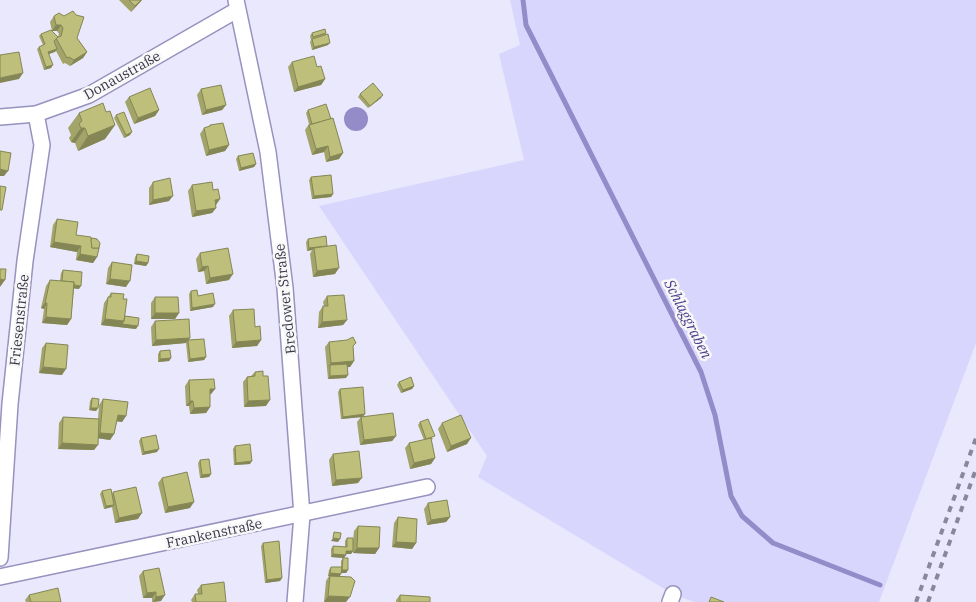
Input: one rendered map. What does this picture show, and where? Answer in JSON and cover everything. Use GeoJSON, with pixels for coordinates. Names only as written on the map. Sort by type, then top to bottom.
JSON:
{"type":"FeatureCollection","features":[{"type":"Feature","properties":{"kind":"street","name":"Donaustraße"},"geometry":{"type":"LineString","coordinates":[[0,117],[36,114],[89,95],[237,5]]}},
{"type":"Feature","properties":{"kind":"street","name":"Bredower Straße"},"geometry":{"type":"LineString","coordinates":[[237,5],[268,152],[285,288],[302,515],[295,602]]}},
{"type":"Feature","properties":{"kind":"street","name":"Friesenstraße"},"geometry":{"type":"LineString","coordinates":[[0,558],[10,404],[25,261],[42,145],[36,114]]}},
{"type":"Feature","properties":{"kind":"street","name":"Frankenstraße"},"geometry":{"type":"LineString","coordinates":[[0,577],[302,515],[427,487]]}},
{"type":"Feature","properties":{"kind":"shaded area"},"geometry":{"type":"Polygon","coordinates":[[[510,0],[976,0],[976,343],[879,602],[694,602],[673,594],[478,477],[487,456],[319,206],[524,160],[499,54],[520,45],[510,0]]]}},
{"type":"Feature","properties":{"kind":"shaded area"},"geometry":{"type":"Polygon","coordinates":[[[356,107],[364,111],[368,119],[364,127],[356,131],[348,127],[344,119],[348,111],[356,107]]]}},
{"type":"Feature","properties":{"kind":"building"},"geometry":{"type":"Polygon","coordinates":[[[129,0],[141,0],[135,6],[129,0]]]}},
{"type":"Feature","properties":{"kind":"building"},"geometry":{"type":"Polygon","coordinates":[[[73,11],[76,15],[84,17],[77,38],[87,52],[74,60],[69,57],[67,58],[56,38],[61,36],[63,28],[61,25],[56,25],[54,16],[59,13],[64,16],[73,11]]]}},
{"type":"Feature","properties":{"kind":"building"},"geometry":{"type":"Polygon","coordinates":[[[325,29],[326,33],[313,37],[312,33],[325,29]]]}},
{"type":"Feature","properties":{"kind":"building"},"geometry":{"type":"Polygon","coordinates":[[[51,30],[58,37],[54,41],[57,49],[48,52],[53,65],[46,67],[39,47],[45,44],[41,34],[51,30]]]}},
{"type":"Feature","properties":{"kind":"building"},"geometry":{"type":"Polygon","coordinates":[[[328,34],[330,43],[314,47],[312,39],[328,34]]]}},
{"type":"Feature","properties":{"kind":"building"},"geometry":{"type":"Polygon","coordinates":[[[19,52],[23,73],[0,78],[0,55],[19,52]]]}},
{"type":"Feature","properties":{"kind":"building"},"geometry":{"type":"Polygon","coordinates":[[[314,56],[317,67],[321,66],[325,79],[298,87],[292,62],[314,56]]]}},
{"type":"Feature","properties":{"kind":"building"},"geometry":{"type":"Polygon","coordinates":[[[373,83],[383,95],[370,106],[360,94],[373,83]]]}},
{"type":"Feature","properties":{"kind":"building"},"geometry":{"type":"Polygon","coordinates":[[[221,85],[226,105],[206,110],[201,89],[221,85]]]}},
{"type":"Feature","properties":{"kind":"building"},"geometry":{"type":"Polygon","coordinates":[[[150,88],[159,110],[138,118],[129,97],[150,88]]]}},
{"type":"Feature","properties":{"kind":"building"},"geometry":{"type":"Polygon","coordinates":[[[103,103],[106,112],[110,111],[115,125],[88,136],[85,128],[81,128],[79,124],[82,121],[79,113],[103,103]]]}},
{"type":"Feature","properties":{"kind":"building"},"geometry":{"type":"Polygon","coordinates":[[[326,104],[331,119],[312,124],[308,110],[326,104]]]}},
{"type":"Feature","properties":{"kind":"building"},"geometry":{"type":"Polygon","coordinates":[[[124,112],[132,132],[126,135],[116,115],[124,112]]]}},
{"type":"Feature","properties":{"kind":"building"},"geometry":{"type":"Polygon","coordinates":[[[333,118],[343,153],[330,157],[328,146],[316,149],[309,125],[333,118]]]}},
{"type":"Feature","properties":{"kind":"building"},"geometry":{"type":"Polygon","coordinates":[[[223,123],[229,145],[209,150],[204,128],[223,123]]]}},
{"type":"Feature","properties":{"kind":"building"},"geometry":{"type":"Polygon","coordinates":[[[0,151],[11,153],[8,171],[0,169],[0,151]]]}},
{"type":"Feature","properties":{"kind":"building"},"geometry":{"type":"Polygon","coordinates":[[[253,153],[256,164],[241,168],[238,156],[253,153]]]}},
{"type":"Feature","properties":{"kind":"building"},"geometry":{"type":"Polygon","coordinates":[[[331,175],[333,194],[314,196],[311,177],[331,175]]]}},
{"type":"Feature","properties":{"kind":"building"},"geometry":{"type":"Polygon","coordinates":[[[170,178],[173,196],[153,200],[153,182],[170,178]]]}},
{"type":"Feature","properties":{"kind":"building"},"geometry":{"type":"Polygon","coordinates":[[[212,182],[213,190],[218,189],[220,199],[215,200],[216,208],[196,211],[192,185],[212,182]]]}},
{"type":"Feature","properties":{"kind":"building"},"geometry":{"type":"Polygon","coordinates":[[[0,186],[6,187],[2,210],[0,210],[0,186]]]}},
{"type":"Feature","properties":{"kind":"building"},"geometry":{"type":"Polygon","coordinates":[[[57,219],[78,222],[76,235],[91,237],[92,248],[99,248],[97,257],[80,254],[81,246],[54,242],[57,219]]]}},
{"type":"Feature","properties":{"kind":"building"},"geometry":{"type":"Polygon","coordinates":[[[326,236],[327,246],[309,248],[308,239],[326,236]]]}},
{"type":"Feature","properties":{"kind":"building"},"geometry":{"type":"Polygon","coordinates":[[[92,238],[97,239],[100,243],[99,248],[92,248],[92,238]]]}},
{"type":"Feature","properties":{"kind":"building"},"geometry":{"type":"Polygon","coordinates":[[[336,245],[339,268],[317,271],[314,248],[336,245]]]}},
{"type":"Feature","properties":{"kind":"building"},"geometry":{"type":"Polygon","coordinates":[[[228,248],[233,274],[210,278],[208,266],[202,267],[200,253],[228,248]]]}},
{"type":"Feature","properties":{"kind":"building"},"geometry":{"type":"Polygon","coordinates":[[[137,254],[149,256],[148,263],[136,261],[137,254]]]}},
{"type":"Feature","properties":{"kind":"building"},"geometry":{"type":"Polygon","coordinates":[[[112,262],[132,265],[130,281],[110,279],[112,262]]]}},
{"type":"Feature","properties":{"kind":"building"},"geometry":{"type":"Polygon","coordinates":[[[0,269],[6,269],[5,280],[0,279],[0,269]]]}},
{"type":"Feature","properties":{"kind":"building"},"geometry":{"type":"Polygon","coordinates":[[[63,270],[82,272],[81,286],[74,285],[74,282],[62,281],[63,270]]]}},
{"type":"Feature","properties":{"kind":"building"},"geometry":{"type":"Polygon","coordinates":[[[50,280],[74,282],[71,319],[46,317],[47,303],[45,303],[50,280]]]}},
{"type":"Feature","properties":{"kind":"building"},"geometry":{"type":"Polygon","coordinates":[[[197,290],[198,296],[213,293],[215,304],[192,308],[191,291],[197,290]]]}},
{"type":"Feature","properties":{"kind":"building"},"geometry":{"type":"Polygon","coordinates":[[[111,293],[124,294],[123,299],[127,299],[124,321],[105,319],[108,297],[111,297],[111,293]]]}},
{"type":"Feature","properties":{"kind":"building"},"geometry":{"type":"Polygon","coordinates":[[[344,295],[347,320],[322,322],[323,306],[328,306],[327,296],[344,295]]]}},
{"type":"Feature","properties":{"kind":"building"},"geometry":{"type":"Polygon","coordinates":[[[155,297],[178,297],[179,313],[155,313],[155,297]]]}},
{"type":"Feature","properties":{"kind":"building"},"geometry":{"type":"Polygon","coordinates":[[[254,309],[255,327],[260,326],[261,340],[236,342],[233,310],[254,309]]]}},
{"type":"Feature","properties":{"kind":"building"},"geometry":{"type":"Polygon","coordinates":[[[125,316],[139,318],[138,326],[122,324],[125,316]]]}},
{"type":"Feature","properties":{"kind":"building"},"geometry":{"type":"Polygon","coordinates":[[[189,319],[190,338],[156,340],[155,321],[189,319]]]}},
{"type":"Feature","properties":{"kind":"building"},"geometry":{"type":"Polygon","coordinates":[[[353,337],[356,343],[353,346],[354,361],[331,363],[329,342],[347,340],[353,337]]]}},
{"type":"Feature","properties":{"kind":"building"},"geometry":{"type":"Polygon","coordinates":[[[204,339],[206,357],[190,359],[188,340],[204,339]]]}},
{"type":"Feature","properties":{"kind":"building"},"geometry":{"type":"Polygon","coordinates":[[[46,343],[68,345],[66,369],[43,367],[46,343]]]}},
{"type":"Feature","properties":{"kind":"building"},"geometry":{"type":"Polygon","coordinates":[[[170,350],[171,358],[160,359],[160,351],[170,350]]]}},
{"type":"Feature","properties":{"kind":"building"},"geometry":{"type":"Polygon","coordinates":[[[347,364],[348,375],[330,376],[330,365],[347,364]]]}},
{"type":"Feature","properties":{"kind":"building"},"geometry":{"type":"Polygon","coordinates":[[[263,371],[263,376],[268,376],[270,400],[248,401],[247,377],[255,376],[255,372],[263,371]]]}},
{"type":"Feature","properties":{"kind":"building"},"geometry":{"type":"Polygon","coordinates":[[[411,377],[414,386],[403,390],[399,382],[411,377]]]}},
{"type":"Feature","properties":{"kind":"building"},"geometry":{"type":"Polygon","coordinates":[[[214,379],[215,389],[210,389],[210,407],[194,408],[193,401],[190,401],[189,380],[214,379]]]}},
{"type":"Feature","properties":{"kind":"building"},"geometry":{"type":"Polygon","coordinates":[[[363,387],[365,414],[343,417],[340,389],[363,387]]]}},
{"type":"Feature","properties":{"kind":"building"},"geometry":{"type":"Polygon","coordinates":[[[92,398],[99,399],[98,408],[91,408],[92,398]]]}},
{"type":"Feature","properties":{"kind":"building"},"geometry":{"type":"Polygon","coordinates":[[[103,399],[128,402],[126,416],[118,415],[114,434],[100,433],[103,399]]]}},
{"type":"Feature","properties":{"kind":"building"},"geometry":{"type":"Polygon","coordinates":[[[393,413],[396,436],[364,440],[361,417],[393,413]]]}},
{"type":"Feature","properties":{"kind":"building"},"geometry":{"type":"Polygon","coordinates":[[[461,415],[471,438],[451,446],[442,423],[461,415]]]}},
{"type":"Feature","properties":{"kind":"building"},"geometry":{"type":"Polygon","coordinates":[[[63,417],[99,419],[98,445],[62,443],[63,417]]]}},
{"type":"Feature","properties":{"kind":"building"},"geometry":{"type":"Polygon","coordinates":[[[428,419],[435,436],[426,439],[420,422],[428,419]]]}},
{"type":"Feature","properties":{"kind":"building"},"geometry":{"type":"Polygon","coordinates":[[[156,435],[159,449],[144,452],[141,438],[156,435]]]}},
{"type":"Feature","properties":{"kind":"building"},"geometry":{"type":"Polygon","coordinates":[[[431,438],[435,458],[414,463],[409,443],[431,438]]]}},
{"type":"Feature","properties":{"kind":"building"},"geometry":{"type":"Polygon","coordinates":[[[250,444],[252,461],[236,463],[235,446],[250,444]]]}},
{"type":"Feature","properties":{"kind":"building"},"geometry":{"type":"Polygon","coordinates":[[[359,451],[362,478],[336,480],[333,454],[359,451]]]}},
{"type":"Feature","properties":{"kind":"building"},"geometry":{"type":"Polygon","coordinates":[[[209,459],[211,474],[202,475],[200,460],[209,459]]]}},
{"type":"Feature","properties":{"kind":"building"},"geometry":{"type":"Polygon","coordinates":[[[187,472],[194,502],[168,507],[162,478],[187,472]]]}},
{"type":"Feature","properties":{"kind":"building"},"geometry":{"type":"Polygon","coordinates":[[[136,487],[142,513],[119,518],[113,492],[136,487]]]}},
{"type":"Feature","properties":{"kind":"building"},"geometry":{"type":"Polygon","coordinates":[[[111,489],[114,505],[106,506],[102,491],[111,489]]]}},
{"type":"Feature","properties":{"kind":"building"},"geometry":{"type":"Polygon","coordinates":[[[447,500],[450,517],[431,520],[428,503],[447,500]]]}},
{"type":"Feature","properties":{"kind":"building"},"geometry":{"type":"Polygon","coordinates":[[[398,517],[417,519],[416,543],[396,542],[398,517]]]}},
{"type":"Feature","properties":{"kind":"building"},"geometry":{"type":"Polygon","coordinates":[[[358,526],[380,527],[379,548],[357,548],[358,526]]]}},
{"type":"Feature","properties":{"kind":"building"},"geometry":{"type":"Polygon","coordinates":[[[334,532],[341,533],[340,539],[333,538],[334,532]]]}},
{"type":"Feature","properties":{"kind":"building"},"geometry":{"type":"Polygon","coordinates":[[[347,538],[353,538],[353,551],[346,551],[346,555],[333,554],[333,546],[347,547],[347,538]]]}},
{"type":"Feature","properties":{"kind":"building"},"geometry":{"type":"Polygon","coordinates":[[[279,541],[282,578],[267,580],[263,543],[279,541]]]}},
{"type":"Feature","properties":{"kind":"building"},"geometry":{"type":"Polygon","coordinates":[[[343,558],[348,558],[348,570],[342,570],[343,558]]]}},
{"type":"Feature","properties":{"kind":"building"},"geometry":{"type":"Polygon","coordinates":[[[331,567],[342,567],[341,574],[330,573],[331,567]]]}},
{"type":"Feature","properties":{"kind":"building"},"geometry":{"type":"Polygon","coordinates":[[[159,568],[165,595],[156,597],[156,592],[147,593],[143,571],[159,568]]]}},
{"type":"Feature","properties":{"kind":"building"},"geometry":{"type":"Polygon","coordinates":[[[330,576],[351,577],[355,581],[350,597],[328,596],[330,576]]]}},
{"type":"Feature","properties":{"kind":"building"},"geometry":{"type":"Polygon","coordinates":[[[224,582],[226,602],[196,602],[195,594],[202,594],[201,585],[224,582]]]}},
{"type":"Feature","properties":{"kind":"building"},"geometry":{"type":"Polygon","coordinates":[[[58,588],[61,602],[31,602],[29,595],[58,588]]]}},
{"type":"Feature","properties":{"kind":"building"},"geometry":{"type":"Polygon","coordinates":[[[400,595],[430,597],[430,602],[400,602],[400,595]]]}},
{"type":"Feature","properties":{"kind":"building"},"geometry":{"type":"Polygon","coordinates":[[[711,597],[724,602],[709,602],[711,597]]]}},
{"type":"Feature","properties":{"kind":"waterway","name":"Schlaggraben"},"geometry":{"type":"LineString","coordinates":[[523,0],[526,25],[701,372],[715,415],[731,496],[742,516],[773,543],[880,585]]}},
{"type":"Feature","properties":{"kind":"railway"},"geometry":{"type":"LineString","coordinates":[[916,602],[976,438]]}},
{"type":"Feature","properties":{"kind":"railway"},"geometry":{"type":"LineString","coordinates":[[928,602],[976,469]]}}]}
